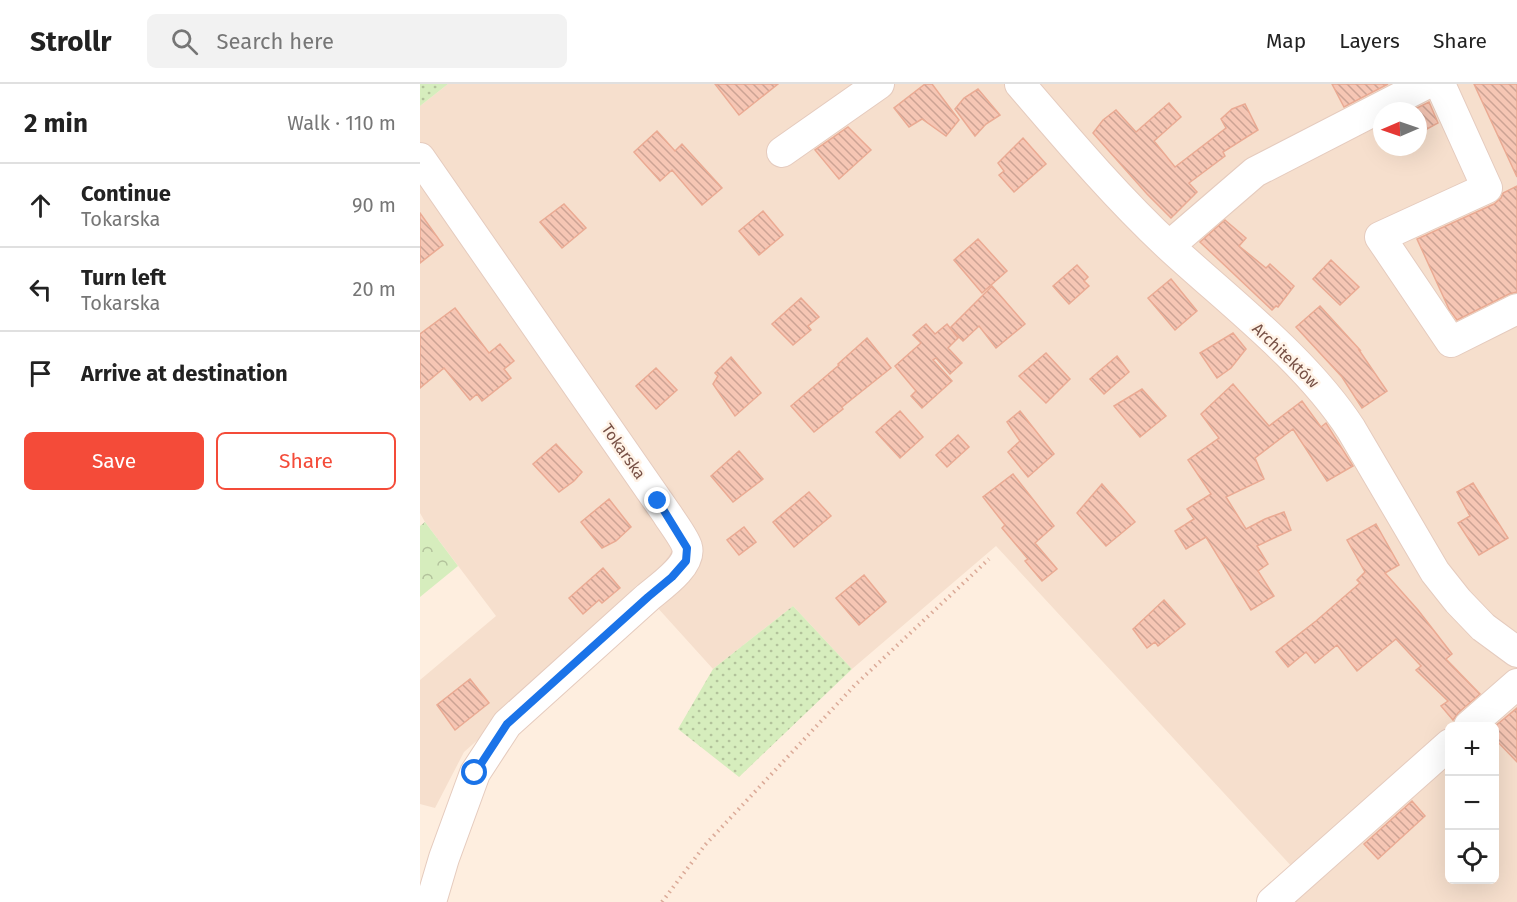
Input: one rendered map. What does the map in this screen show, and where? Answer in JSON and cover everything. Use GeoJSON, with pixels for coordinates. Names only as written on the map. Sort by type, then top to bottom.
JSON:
{"type":"FeatureCollection","features":[{"type":"Feature","properties":{"kind":"street"},"geometry":{"type":"LineString","coordinates":[[782,152],[879,84]]}},
{"type":"Feature","properties":{"kind":"street","name":"Architektów"},"geometry":{"type":"LineString","coordinates":[[1020,84],[1114,191],[1169,246],[1274,341],[1317,384],[1351,429],[1435,572],[1458,602],[1483,627],[1517,652]]}},
{"type":"Feature","properties":{"kind":"street"},"geometry":{"type":"LineString","coordinates":[[1169,246],[1255,172],[1425,84]]}},
{"type":"Feature","properties":{"kind":"street"},"geometry":{"type":"LineString","coordinates":[[1440,84],[1487,188],[1380,237],[1451,342],[1517,309]]}},
{"type":"Feature","properties":{"kind":"street","name":"Tokarska"},"geometry":{"type":"LineString","coordinates":[[420,158],[658,501],[687,548],[686,561],[672,577],[507,724],[475,773],[444,858],[431,902]]}},
{"type":"Feature","properties":{"kind":"street"},"geometry":{"type":"LineString","coordinates":[[1474,722],[1517,684]]}},
{"type":"Feature","properties":{"kind":"street"},"geometry":{"type":"LineString","coordinates":[[1272,902],[1445,748]]}},
{"type":"Feature","properties":{"kind":"path"},"geometry":{"type":"LineString","coordinates":[[662,902],[705,845],[855,685],[989,559]]}},
{"type":"Feature","properties":{"kind":"shaded area"},"geometry":{"type":"Polygon","coordinates":[[[448,84],[1517,84],[1517,902],[1258,902],[1294,869],[996,546],[852,669],[793,606],[713,669],[637,585],[514,708],[464,752],[435,808],[420,804],[420,680],[496,616],[420,513],[420,106],[448,84]]]}},
{"type":"Feature","properties":{"kind":"green space"},"geometry":{"type":"Polygon","coordinates":[[[420,84],[448,84],[420,106],[420,84]]]}},
{"type":"Feature","properties":{"kind":"green space"},"geometry":{"type":"Polygon","coordinates":[[[425,522],[458,566],[420,597],[420,526],[425,522]]]}},
{"type":"Feature","properties":{"kind":"green space"},"geometry":{"type":"Polygon","coordinates":[[[793,606],[852,669],[739,777],[678,729],[713,669],[793,606]]]}},
{"type":"Feature","properties":{"kind":"building"},"geometry":{"type":"Polygon","coordinates":[[[715,84],[778,84],[739,115],[715,84]]]}},
{"type":"Feature","properties":{"kind":"building"},"geometry":{"type":"Polygon","coordinates":[[[925,84],[932,84],[959,120],[946,136],[922,119],[909,127],[894,108],[925,84]]]}},
{"type":"Feature","properties":{"kind":"building"},"geometry":{"type":"Polygon","coordinates":[[[1332,84],[1388,84],[1344,107],[1332,84]]]}},
{"type":"Feature","properties":{"kind":"building"},"geometry":{"type":"Polygon","coordinates":[[[1474,84],[1517,84],[1517,177],[1474,84]]]}},
{"type":"Feature","properties":{"kind":"building"},"geometry":{"type":"Polygon","coordinates":[[[978,89],[1000,115],[986,124],[975,136],[955,109],[964,98],[978,89]]]}},
{"type":"Feature","properties":{"kind":"building"},"geometry":{"type":"Polygon","coordinates":[[[1429,102],[1438,123],[1427,129],[1427,103],[1429,102]]]}},
{"type":"Feature","properties":{"kind":"building"},"geometry":{"type":"Polygon","coordinates":[[[1169,103],[1181,117],[1154,141],[1175,167],[1226,128],[1221,119],[1232,109],[1245,104],[1258,130],[1223,152],[1225,156],[1189,183],[1197,192],[1171,218],[1093,133],[1103,120],[1116,110],[1136,132],[1169,103]]]}},
{"type":"Feature","properties":{"kind":"building"},"geometry":{"type":"Polygon","coordinates":[[[848,127],[871,150],[839,179],[815,150],[848,127]]]}},
{"type":"Feature","properties":{"kind":"building"},"geometry":{"type":"Polygon","coordinates":[[[657,131],[675,151],[682,144],[722,188],[702,205],[672,170],[660,181],[634,152],[657,131]]]}},
{"type":"Feature","properties":{"kind":"building"},"geometry":{"type":"Polygon","coordinates":[[[1023,138],[1046,164],[1014,192],[999,175],[1004,171],[998,163],[1023,138]]]}},
{"type":"Feature","properties":{"kind":"building"},"geometry":{"type":"Polygon","coordinates":[[[1517,186],[1517,292],[1457,320],[1449,309],[1417,239],[1494,204],[1503,193],[1517,186]]]}},
{"type":"Feature","properties":{"kind":"building"},"geometry":{"type":"Polygon","coordinates":[[[564,204],[586,228],[562,248],[540,222],[564,204]]]}},
{"type":"Feature","properties":{"kind":"building"},"geometry":{"type":"Polygon","coordinates":[[[763,211],[783,235],[759,255],[739,231],[763,211]]]}},
{"type":"Feature","properties":{"kind":"building"},"geometry":{"type":"Polygon","coordinates":[[[420,213],[443,245],[420,263],[420,213]]]}},
{"type":"Feature","properties":{"kind":"building"},"geometry":{"type":"Polygon","coordinates":[[[1225,220],[1246,238],[1239,246],[1266,268],[1270,264],[1294,286],[1278,307],[1272,310],[1200,242],[1225,220]]]}},
{"type":"Feature","properties":{"kind":"building"},"geometry":{"type":"Polygon","coordinates":[[[978,239],[1007,271],[982,293],[954,260],[978,239]]]}},
{"type":"Feature","properties":{"kind":"building"},"geometry":{"type":"Polygon","coordinates":[[[1331,260],[1359,287],[1340,305],[1313,279],[1331,260]]]}},
{"type":"Feature","properties":{"kind":"building"},"geometry":{"type":"Polygon","coordinates":[[[1077,265],[1088,277],[1084,281],[1089,286],[1069,304],[1053,286],[1077,265]]]}},
{"type":"Feature","properties":{"kind":"building"},"geometry":{"type":"Polygon","coordinates":[[[1171,279],[1197,311],[1175,330],[1148,298],[1171,279]]]}},
{"type":"Feature","properties":{"kind":"building"},"geometry":{"type":"Polygon","coordinates":[[[992,286],[1025,324],[996,348],[979,326],[963,341],[950,328],[992,286]]]}},
{"type":"Feature","properties":{"kind":"building"},"geometry":{"type":"Polygon","coordinates":[[[801,298],[819,317],[808,326],[811,330],[793,345],[772,324],[801,298]]]}},
{"type":"Feature","properties":{"kind":"building"},"geometry":{"type":"Polygon","coordinates":[[[1320,306],[1360,350],[1387,391],[1362,408],[1342,377],[1296,327],[1320,306]]]}},
{"type":"Feature","properties":{"kind":"building"},"geometry":{"type":"Polygon","coordinates":[[[455,308],[489,353],[500,344],[514,361],[504,369],[511,378],[482,401],[477,394],[470,400],[444,368],[420,388],[420,334],[455,308]]]}},
{"type":"Feature","properties":{"kind":"building"},"geometry":{"type":"Polygon","coordinates":[[[926,324],[935,334],[947,324],[958,338],[948,348],[962,363],[950,374],[936,358],[933,360],[952,381],[922,408],[911,396],[916,391],[895,366],[921,343],[913,335],[926,324]]]}},
{"type":"Feature","properties":{"kind":"building"},"geometry":{"type":"Polygon","coordinates":[[[1233,333],[1246,349],[1231,368],[1217,378],[1200,353],[1233,333]]]}},
{"type":"Feature","properties":{"kind":"building"},"geometry":{"type":"Polygon","coordinates":[[[867,338],[891,368],[814,432],[791,406],[867,338]]]}},
{"type":"Feature","properties":{"kind":"building"},"geometry":{"type":"Polygon","coordinates":[[[1046,353],[1070,379],[1046,403],[1019,376],[1046,353]]]}},
{"type":"Feature","properties":{"kind":"building"},"geometry":{"type":"Polygon","coordinates":[[[1117,356],[1129,372],[1104,394],[1090,379],[1117,356]]]}},
{"type":"Feature","properties":{"kind":"building"},"geometry":{"type":"Polygon","coordinates":[[[731,357],[761,393],[735,416],[713,384],[718,376],[715,373],[731,357]]]}},
{"type":"Feature","properties":{"kind":"building"},"geometry":{"type":"Polygon","coordinates":[[[656,368],[677,390],[656,409],[636,386],[656,368]]]}},
{"type":"Feature","properties":{"kind":"building"},"geometry":{"type":"Polygon","coordinates":[[[1233,384],[1269,426],[1302,401],[1321,427],[1326,423],[1353,466],[1327,481],[1293,429],[1255,458],[1264,479],[1226,497],[1246,529],[1284,512],[1291,530],[1257,546],[1268,564],[1258,571],[1274,596],[1251,610],[1206,537],[1186,549],[1175,531],[1194,519],[1187,509],[1211,494],[1188,460],[1219,438],[1201,414],[1233,384]]]}},
{"type":"Feature","properties":{"kind":"building"},"geometry":{"type":"Polygon","coordinates":[[[1142,389],[1166,416],[1140,437],[1114,406],[1142,389]]]}},
{"type":"Feature","properties":{"kind":"building"},"geometry":{"type":"Polygon","coordinates":[[[900,411],[923,437],[900,458],[876,432],[900,411]]]}},
{"type":"Feature","properties":{"kind":"building"},"geometry":{"type":"Polygon","coordinates":[[[1020,411],[1054,454],[1028,477],[1008,452],[1020,441],[1007,422],[1020,411]]]}},
{"type":"Feature","properties":{"kind":"building"},"geometry":{"type":"Polygon","coordinates":[[[958,435],[969,447],[947,467],[936,455],[958,435]]]}},
{"type":"Feature","properties":{"kind":"building"},"geometry":{"type":"Polygon","coordinates":[[[556,444],[582,472],[559,492],[533,464],[556,444]]]}},
{"type":"Feature","properties":{"kind":"building"},"geometry":{"type":"Polygon","coordinates":[[[739,451],[763,479],[733,502],[711,476],[739,451]]]}},
{"type":"Feature","properties":{"kind":"building"},"geometry":{"type":"Polygon","coordinates":[[[1013,474],[1054,526],[1035,543],[1057,569],[1042,581],[1025,561],[1028,559],[1002,528],[1005,525],[983,497],[1013,474]]]}},
{"type":"Feature","properties":{"kind":"building"},"geometry":{"type":"Polygon","coordinates":[[[1473,483],[1508,538],[1479,555],[1458,523],[1470,516],[1457,492],[1473,483]]]}},
{"type":"Feature","properties":{"kind":"building"},"geometry":{"type":"Polygon","coordinates":[[[1102,484],[1135,522],[1106,546],[1077,513],[1102,484]]]}},
{"type":"Feature","properties":{"kind":"building"},"geometry":{"type":"Polygon","coordinates":[[[809,492],[831,516],[794,547],[773,522],[809,492]]]}},
{"type":"Feature","properties":{"kind":"building"},"geometry":{"type":"Polygon","coordinates":[[[609,499],[631,527],[616,541],[602,548],[581,522],[609,499]]]}},
{"type":"Feature","properties":{"kind":"building"},"geometry":{"type":"Polygon","coordinates":[[[1376,524],[1399,565],[1385,573],[1418,610],[1452,654],[1446,659],[1480,694],[1453,720],[1441,706],[1448,701],[1416,670],[1421,666],[1396,639],[1357,671],[1337,645],[1315,663],[1306,652],[1288,667],[1276,652],[1360,583],[1357,580],[1365,572],[1347,540],[1376,524]]]}},
{"type":"Feature","properties":{"kind":"building"},"geometry":{"type":"Polygon","coordinates":[[[744,527],[756,542],[739,555],[727,540],[744,527]]]}},
{"type":"Feature","properties":{"kind":"building"},"geometry":{"type":"Polygon","coordinates":[[[603,568],[620,588],[602,603],[599,600],[583,614],[569,598],[603,568]]]}},
{"type":"Feature","properties":{"kind":"building"},"geometry":{"type":"Polygon","coordinates":[[[864,575],[886,602],[859,625],[836,598],[864,575]]]}},
{"type":"Feature","properties":{"kind":"building"},"geometry":{"type":"Polygon","coordinates":[[[1164,600],[1185,624],[1158,646],[1155,642],[1147,648],[1133,629],[1164,600]]]}},
{"type":"Feature","properties":{"kind":"building"},"geometry":{"type":"Polygon","coordinates":[[[470,679],[489,703],[455,730],[437,705],[470,679]]]}},
{"type":"Feature","properties":{"kind":"building"},"geometry":{"type":"Polygon","coordinates":[[[1517,708],[1517,762],[1499,743],[1499,723],[1517,708]]]}},
{"type":"Feature","properties":{"kind":"building"},"geometry":{"type":"Polygon","coordinates":[[[1412,801],[1425,816],[1378,859],[1364,844],[1412,801]]]}},
{"type":"Feature","properties":{"kind":"route"},"geometry":{"type":"LineString","coordinates":[[475,773],[507,724],[672,577],[686,561],[687,548],[658,501]]}}]}
